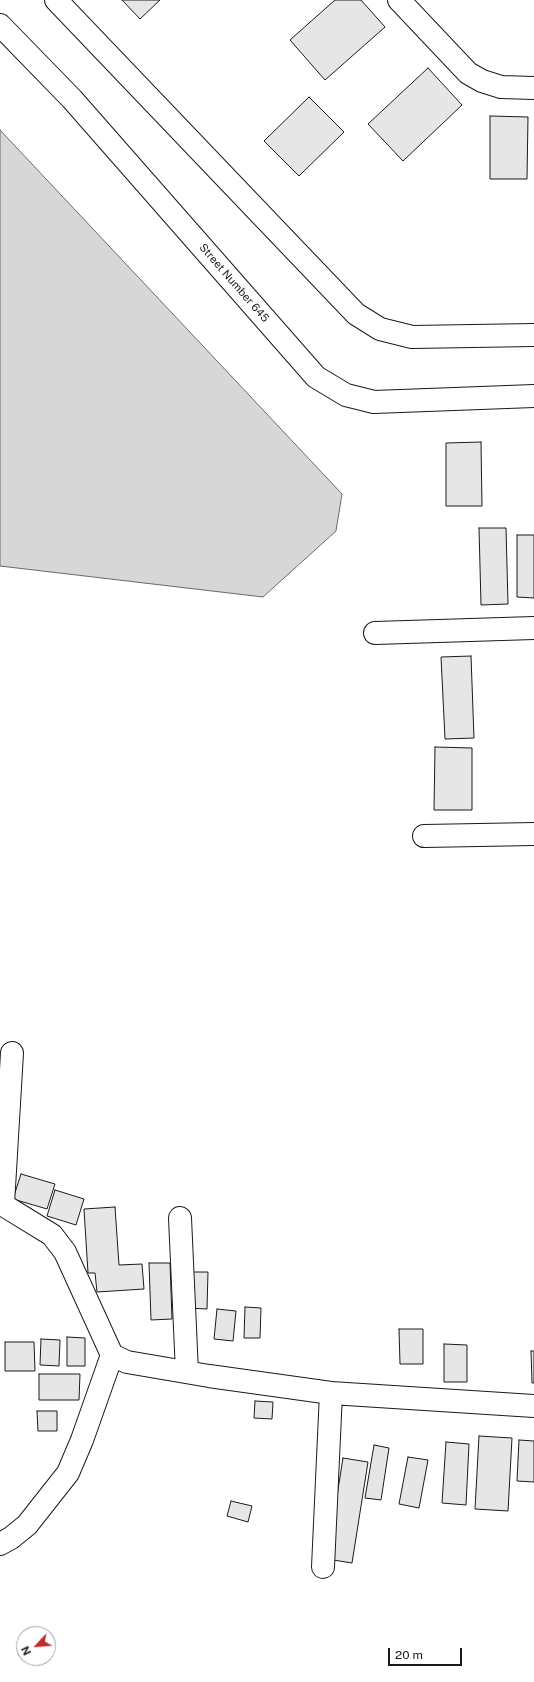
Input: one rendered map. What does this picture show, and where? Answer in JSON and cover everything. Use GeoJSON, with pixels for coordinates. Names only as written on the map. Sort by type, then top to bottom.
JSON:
{"type":"FeatureCollection","features":[{"type":"Feature","properties":{"kind":"street"},"geometry":{"type":"LineString","coordinates":[[56,0],[356,314],[380,329],[412,337],[534,335]]}},
{"type":"Feature","properties":{"kind":"street"},"geometry":{"type":"LineString","coordinates":[[399,0],[468,72],[482,82],[500,87],[534,88]]}},
{"type":"Feature","properties":{"kind":"street","name":"Street Number 645"},"geometry":{"type":"LineString","coordinates":[[0,25],[72,100],[316,377],[346,395],[374,402],[534,396]]}},
{"type":"Feature","properties":{"kind":"street"},"geometry":{"type":"LineString","coordinates":[[375,633],[534,628]]}},
{"type":"Feature","properties":{"kind":"street"},"geometry":{"type":"LineString","coordinates":[[424,836],[534,834]]}},
{"type":"Feature","properties":{"kind":"street"},"geometry":{"type":"LineString","coordinates":[[12,1054],[1,1204],[52,1235],[65,1252],[112,1356],[127,1362],[331,1393],[534,1406]]}},
{"type":"Feature","properties":{"kind":"street"},"geometry":{"type":"LineString","coordinates":[[180,1218],[187,1372]]}},
{"type":"Feature","properties":{"kind":"street"},"geometry":{"type":"LineString","coordinates":[[0,1544],[12,1538],[27,1525],[68,1473],[82,1440],[112,1356]]}},
{"type":"Feature","properties":{"kind":"street"},"geometry":{"type":"LineString","coordinates":[[324,1567],[331,1393]]}},
{"type":"Feature","properties":{"kind":"shaded area"},"geometry":{"type":"Polygon","coordinates":[[[0,130],[342,494],[336,531],[263,597],[0,566],[0,130]]]}},
{"type":"Feature","properties":{"kind":"building"},"geometry":{"type":"Polygon","coordinates":[[[122,0],[160,0],[140,19],[122,0]]]}},
{"type":"Feature","properties":{"kind":"building"},"geometry":{"type":"Polygon","coordinates":[[[335,0],[361,0],[385,27],[325,80],[290,40],[335,0]]]}},
{"type":"Feature","properties":{"kind":"building"},"geometry":{"type":"Polygon","coordinates":[[[428,68],[462,105],[403,161],[368,124],[428,68]]]}},
{"type":"Feature","properties":{"kind":"building"},"geometry":{"type":"Polygon","coordinates":[[[309,97],[344,132],[299,176],[264,141],[309,97]]]}},
{"type":"Feature","properties":{"kind":"building"},"geometry":{"type":"Polygon","coordinates":[[[490,116],[528,117],[527,179],[490,179],[490,116]]]}},
{"type":"Feature","properties":{"kind":"building"},"geometry":{"type":"Polygon","coordinates":[[[481,442],[482,506],[446,506],[446,443],[481,442]]]}},
{"type":"Feature","properties":{"kind":"building"},"geometry":{"type":"Polygon","coordinates":[[[479,528],[506,528],[508,604],[481,605],[479,528]]]}},
{"type":"Feature","properties":{"kind":"building"},"geometry":{"type":"Polygon","coordinates":[[[517,535],[534,535],[534,598],[517,597],[517,535]]]}},
{"type":"Feature","properties":{"kind":"building"},"geometry":{"type":"Polygon","coordinates":[[[471,656],[474,738],[445,739],[441,657],[471,656]]]}},
{"type":"Feature","properties":{"kind":"building"},"geometry":{"type":"Polygon","coordinates":[[[435,747],[472,748],[472,810],[434,810],[435,747]]]}},
{"type":"Feature","properties":{"kind":"building"},"geometry":{"type":"Polygon","coordinates":[[[21,1174],[55,1184],[47,1209],[13,1199],[21,1174]]]}},
{"type":"Feature","properties":{"kind":"building"},"geometry":{"type":"Polygon","coordinates":[[[55,1190],[84,1199],[76,1225],[47,1216],[55,1190]]]}},
{"type":"Feature","properties":{"kind":"building"},"geometry":{"type":"Polygon","coordinates":[[[115,1207],[119,1265],[142,1264],[144,1289],[97,1292],[95,1273],[88,1273],[84,1209],[115,1207]]]}},
{"type":"Feature","properties":{"kind":"building"},"geometry":{"type":"Polygon","coordinates":[[[149,1263],[170,1263],[172,1319],[151,1320],[149,1263]]]}},
{"type":"Feature","properties":{"kind":"building"},"geometry":{"type":"Polygon","coordinates":[[[187,1272],[208,1272],[207,1309],[186,1308],[187,1272]]]}},
{"type":"Feature","properties":{"kind":"building"},"geometry":{"type":"Polygon","coordinates":[[[245,1307],[261,1308],[260,1338],[244,1338],[245,1307]]]}},
{"type":"Feature","properties":{"kind":"building"},"geometry":{"type":"Polygon","coordinates":[[[217,1309],[236,1311],[233,1341],[214,1339],[217,1309]]]}},
{"type":"Feature","properties":{"kind":"building"},"geometry":{"type":"Polygon","coordinates":[[[399,1329],[423,1329],[423,1364],[400,1364],[399,1329]]]}},
{"type":"Feature","properties":{"kind":"building"},"geometry":{"type":"Polygon","coordinates":[[[67,1337],[85,1338],[85,1366],[67,1366],[67,1337]]]}},
{"type":"Feature","properties":{"kind":"building"},"geometry":{"type":"Polygon","coordinates":[[[41,1339],[60,1340],[59,1366],[40,1365],[41,1339]]]}},
{"type":"Feature","properties":{"kind":"building"},"geometry":{"type":"Polygon","coordinates":[[[5,1342],[34,1342],[35,1371],[5,1371],[5,1342]]]}},
{"type":"Feature","properties":{"kind":"building"},"geometry":{"type":"Polygon","coordinates":[[[444,1344],[467,1345],[467,1382],[444,1382],[444,1344]]]}},
{"type":"Feature","properties":{"kind":"building"},"geometry":{"type":"Polygon","coordinates":[[[531,1351],[534,1351],[534,1383],[532,1383],[531,1351]]]}},
{"type":"Feature","properties":{"kind":"building"},"geometry":{"type":"Polygon","coordinates":[[[39,1374],[80,1374],[79,1400],[39,1400],[39,1374]]]}},
{"type":"Feature","properties":{"kind":"building"},"geometry":{"type":"Polygon","coordinates":[[[255,1401],[273,1402],[272,1419],[254,1418],[255,1401]]]}},
{"type":"Feature","properties":{"kind":"building"},"geometry":{"type":"Polygon","coordinates":[[[37,1411],[57,1411],[57,1431],[38,1431],[37,1411]]]}},
{"type":"Feature","properties":{"kind":"building"},"geometry":{"type":"Polygon","coordinates":[[[479,1436],[512,1438],[508,1511],[475,1509],[479,1436]]]}},
{"type":"Feature","properties":{"kind":"building"},"geometry":{"type":"Polygon","coordinates":[[[519,1440],[534,1441],[534,1482],[517,1481],[519,1440]]]}},
{"type":"Feature","properties":{"kind":"building"},"geometry":{"type":"Polygon","coordinates":[[[446,1442],[469,1444],[466,1505],[442,1503],[446,1442]]]}},
{"type":"Feature","properties":{"kind":"building"},"geometry":{"type":"Polygon","coordinates":[[[374,1445],[389,1448],[381,1500],[365,1498],[374,1445]]]}},
{"type":"Feature","properties":{"kind":"building"},"geometry":{"type":"Polygon","coordinates":[[[408,1457],[428,1460],[419,1508],[399,1504],[408,1457]]]}},
{"type":"Feature","properties":{"kind":"building"},"geometry":{"type":"Polygon","coordinates":[[[343,1458],[368,1462],[352,1563],[327,1559],[343,1458]]]}},
{"type":"Feature","properties":{"kind":"building"},"geometry":{"type":"Polygon","coordinates":[[[231,1501],[252,1506],[248,1522],[227,1516],[231,1501]]]}}]}
